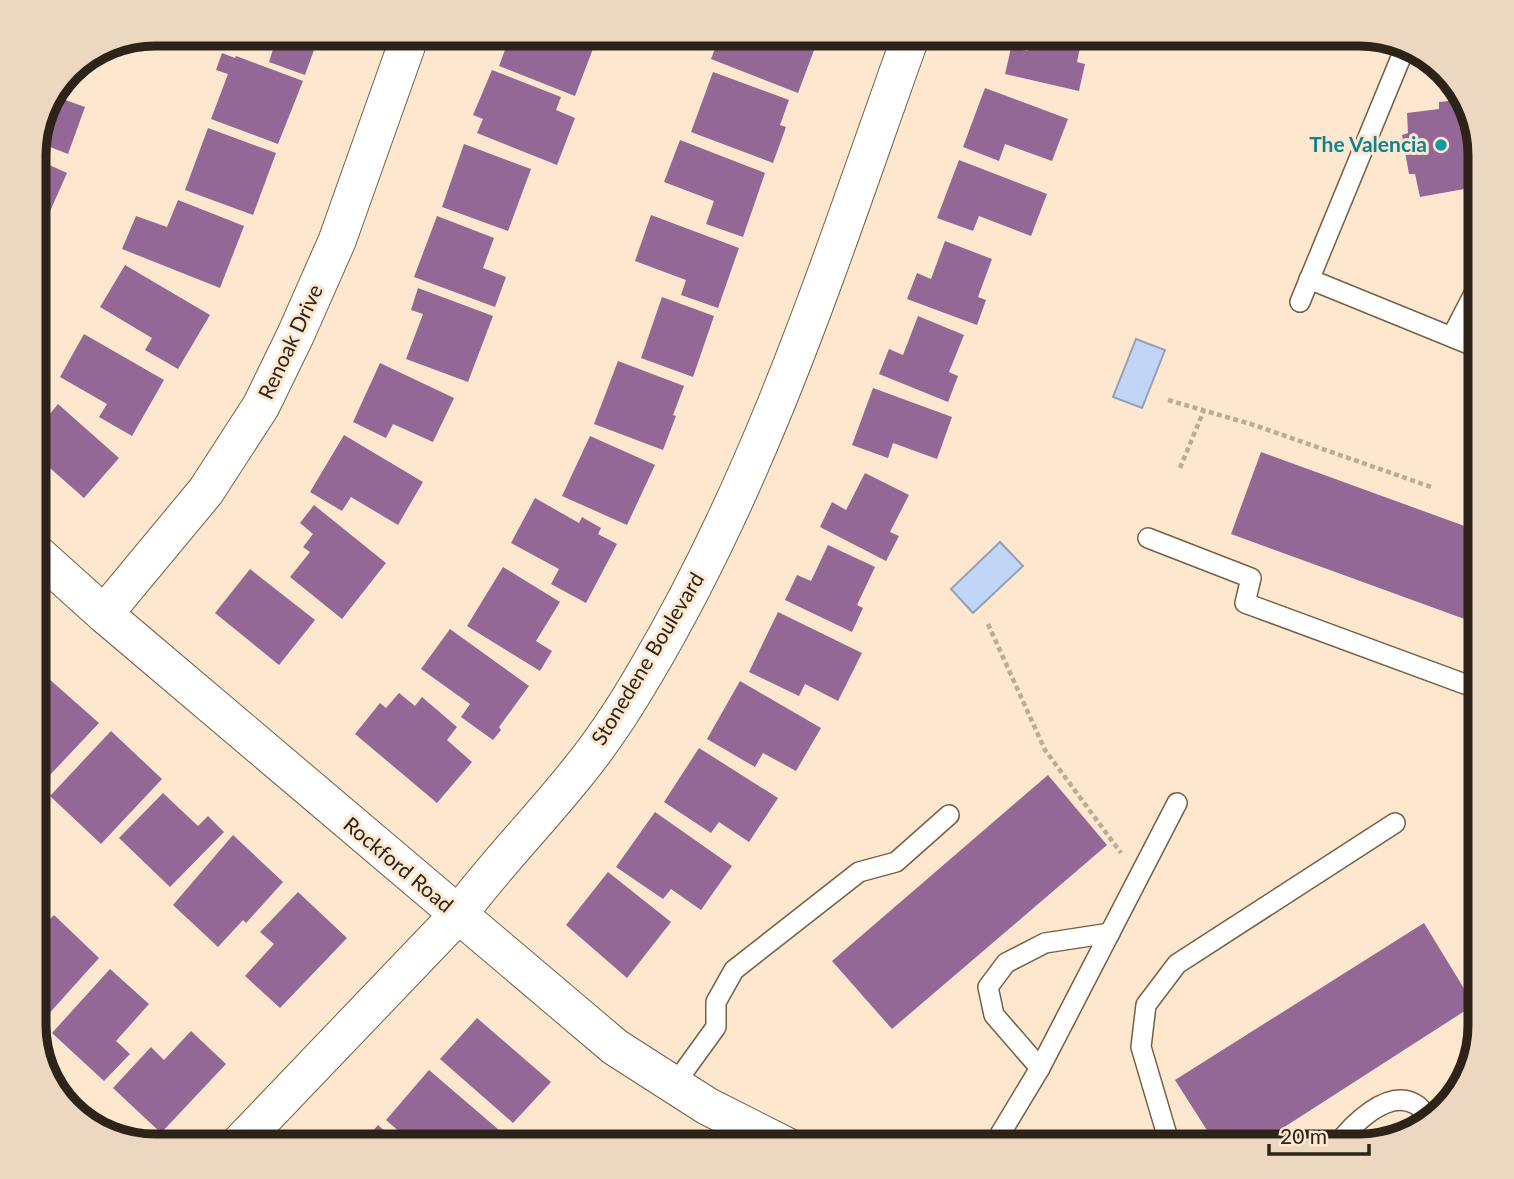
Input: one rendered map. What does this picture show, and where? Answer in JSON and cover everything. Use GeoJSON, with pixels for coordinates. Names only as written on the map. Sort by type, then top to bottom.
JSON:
{"type":"FeatureCollection","features":[{"type":"Feature","properties":{"kind":"street","name":"Renoak Drive"},"geometry":{"type":"LineString","coordinates":[[104,614],[206,491],[261,406],[337,242],[406,46]]}},
{"type":"Feature","properties":{"kind":"street","name":"Stonedene Boulevard"},"geometry":{"type":"LineString","coordinates":[[248,1134],[458,915],[484,880],[578,772],[644,675],[705,566],[749,471],[784,387],[907,46]]}},
{"type":"Feature","properties":{"kind":"street","name":"Rockford Road"},"geometry":{"type":"LineString","coordinates":[[46,562],[615,1047],[707,1106],[762,1134]]}},
{"type":"Feature","properties":{"kind":"lane"},"geometry":{"type":"LineString","coordinates":[[1300,302],[1403,55]]}},
{"type":"Feature","properties":{"kind":"lane"},"geometry":{"type":"LineString","coordinates":[[1309,279],[1468,343]]}},
{"type":"Feature","properties":{"kind":"lane"},"geometry":{"type":"LineString","coordinates":[[1452,336],[1468,306]]}},
{"type":"Feature","properties":{"kind":"lane"},"geometry":{"type":"LineString","coordinates":[[1148,538],[1251,578],[1245,603],[1468,685]]}},
{"type":"Feature","properties":{"kind":"lane"},"geometry":{"type":"LineString","coordinates":[[1000,1134],[1040,1068],[1177,803]]}},
{"type":"Feature","properties":{"kind":"lane"},"geometry":{"type":"LineString","coordinates":[[674,1085],[716,1027],[716,1002],[734,970],[859,872],[896,862],[949,815]]}},
{"type":"Feature","properties":{"kind":"lane"},"geometry":{"type":"LineString","coordinates":[[1167,1134],[1141,1047],[1146,1005],[1177,964],[1395,823]]}},
{"type":"Feature","properties":{"kind":"lane"},"geometry":{"type":"LineString","coordinates":[[1040,1068],[994,1015],[988,987],[1006,963],[1045,943],[1110,933]]}},
{"type":"Feature","properties":{"kind":"lane"},"geometry":{"type":"LineString","coordinates":[[1347,1134],[1380,1106],[1400,1099],[1416,1104],[1423,1112]]}},
{"type":"Feature","properties":{"kind":"path"},"geometry":{"type":"LineString","coordinates":[[1405,56],[1433,76],[1451,101]]}},
{"type":"Feature","properties":{"kind":"path"},"geometry":{"type":"LineString","coordinates":[[1168,400],[1434,488]]}},
{"type":"Feature","properties":{"kind":"path"},"geometry":{"type":"LineString","coordinates":[[1180,468],[1204,410]]}},
{"type":"Feature","properties":{"kind":"path"},"geometry":{"type":"LineString","coordinates":[[988,624],[1045,750],[1122,854]]}},
{"type":"Feature","properties":{"kind":"water"},"geometry":{"type":"Polygon","coordinates":[[[1136,339],[1165,350],[1142,408],[1113,397],[1136,339]]]}},
{"type":"Feature","properties":{"kind":"water"},"geometry":{"type":"Polygon","coordinates":[[[1000,542],[1023,566],[973,613],[951,589],[1000,542]]]}},
{"type":"Feature","properties":{"kind":"building"},"geometry":{"type":"Polygon","coordinates":[[[274,46],[315,46],[305,75],[269,62],[274,46]]]}},
{"type":"Feature","properties":{"kind":"building"},"geometry":{"type":"Polygon","coordinates":[[[506,46],[594,46],[575,96],[499,66],[506,46]]]}},
{"type":"Feature","properties":{"kind":"building"},"geometry":{"type":"Polygon","coordinates":[[[716,46],[816,46],[798,93],[711,59],[716,46]]]}},
{"type":"Feature","properties":{"kind":"building"},"geometry":{"type":"Polygon","coordinates":[[[1029,46],[1080,46],[1077,62],[1085,64],[1079,91],[1005,74],[1011,48],[1028,51],[1029,46]]]}},
{"type":"Feature","properties":{"kind":"building"},"geometry":{"type":"Polygon","coordinates":[[[222,53],[303,81],[278,144],[211,119],[228,74],[216,70],[222,53]]]}},
{"type":"Feature","properties":{"kind":"building"},"geometry":{"type":"Polygon","coordinates":[[[492,70],[561,97],[556,110],[575,118],[557,165],[477,133],[483,119],[473,115],[492,70]]]}},
{"type":"Feature","properties":{"kind":"building"},"geometry":{"type":"Polygon","coordinates":[[[713,72],[789,100],[780,125],[786,127],[773,163],[691,132],[713,72]]]}},
{"type":"Feature","properties":{"kind":"building"},"geometry":{"type":"Polygon","coordinates":[[[985,88],[1068,119],[1052,161],[1005,144],[999,161],[963,147],[985,88]]]}},
{"type":"Feature","properties":{"kind":"building"},"geometry":{"type":"Polygon","coordinates":[[[61,99],[85,107],[68,154],[46,145],[49,126],[61,99]]]}},
{"type":"Feature","properties":{"kind":"building","name":"The Valencia"},"geometry":{"type":"Polygon","coordinates":[[[1454,100],[1465,126],[1468,140],[1468,188],[1420,197],[1415,174],[1409,174],[1402,135],[1408,133],[1407,113],[1439,109],[1439,102],[1454,100]]]}},
{"type":"Feature","properties":{"kind":"building"},"geometry":{"type":"Polygon","coordinates":[[[208,128],[276,153],[253,215],[185,190],[208,128]]]}},
{"type":"Feature","properties":{"kind":"building"},"geometry":{"type":"Polygon","coordinates":[[[680,140],[765,173],[743,237],[706,224],[714,201],[664,182],[680,140]]]}},
{"type":"Feature","properties":{"kind":"building"},"geometry":{"type":"Polygon","coordinates":[[[464,144],[531,169],[508,231],[442,207],[464,144]]]}},
{"type":"Feature","properties":{"kind":"building"},"geometry":{"type":"Polygon","coordinates":[[[959,160],[1047,194],[1031,236],[979,216],[973,231],[937,218],[959,160]]]}},
{"type":"Feature","properties":{"kind":"building"},"geometry":{"type":"Polygon","coordinates":[[[46,163],[67,173],[46,220],[46,163]]]}},
{"type":"Feature","properties":{"kind":"building"},"geometry":{"type":"Polygon","coordinates":[[[178,200],[244,226],[220,288],[122,249],[136,216],[167,227],[178,200]]]}},
{"type":"Feature","properties":{"kind":"building"},"geometry":{"type":"Polygon","coordinates":[[[651,215],[739,248],[718,308],[681,295],[686,280],[635,261],[651,215]]]}},
{"type":"Feature","properties":{"kind":"building"},"geometry":{"type":"Polygon","coordinates":[[[437,216],[494,238],[483,268],[506,277],[495,307],[414,277],[437,216]]]}},
{"type":"Feature","properties":{"kind":"building"},"geometry":{"type":"Polygon","coordinates":[[[945,241],[992,259],[978,297],[986,300],[977,325],[907,299],[917,273],[931,279],[945,241]]]}},
{"type":"Feature","properties":{"kind":"building"},"geometry":{"type":"Polygon","coordinates":[[[125,265],[210,315],[178,369],[145,350],[152,338],[100,307],[125,265]]]}},
{"type":"Feature","properties":{"kind":"building"},"geometry":{"type":"Polygon","coordinates":[[[418,288],[493,316],[468,382],[406,359],[423,314],[411,310],[418,288]]]}},
{"type":"Feature","properties":{"kind":"building"},"geometry":{"type":"Polygon","coordinates":[[[662,297],[714,316],[693,377],[641,358],[662,297]]]}},
{"type":"Feature","properties":{"kind":"building"},"geometry":{"type":"Polygon","coordinates":[[[918,316],[964,335],[949,372],[958,376],[948,402],[879,374],[889,349],[903,355],[918,316]]]}},
{"type":"Feature","properties":{"kind":"building"},"geometry":{"type":"Polygon","coordinates":[[[84,334],[164,380],[132,436],[99,417],[107,404],[60,377],[84,334]]]}},
{"type":"Feature","properties":{"kind":"building"},"geometry":{"type":"Polygon","coordinates":[[[618,361],[684,386],[663,450],[594,424],[618,361]]]}},
{"type":"Feature","properties":{"kind":"building"},"geometry":{"type":"Polygon","coordinates":[[[380,363],[454,398],[433,442],[393,424],[386,438],[353,422],[380,363]]]}},
{"type":"Feature","properties":{"kind":"building"},"geometry":{"type":"Polygon","coordinates":[[[873,388],[952,417],[937,459],[893,443],[888,458],[852,445],[873,388]]]}},
{"type":"Feature","properties":{"kind":"building"},"geometry":{"type":"Polygon","coordinates":[[[58,404],[119,458],[84,498],[46,465],[46,412],[49,415],[58,404]]]}},
{"type":"Feature","properties":{"kind":"building"},"geometry":{"type":"Polygon","coordinates":[[[344,435],[423,482],[398,525],[351,497],[342,511],[310,492],[344,435]]]}},
{"type":"Feature","properties":{"kind":"building"},"geometry":{"type":"Polygon","coordinates":[[[590,436],[655,465],[627,525],[562,496],[590,436]]]}},
{"type":"Feature","properties":{"kind":"building"},"geometry":{"type":"Polygon","coordinates":[[[1261,452],[1468,527],[1468,620],[1231,534],[1261,452]]]}},
{"type":"Feature","properties":{"kind":"building"},"geometry":{"type":"Polygon","coordinates":[[[865,473],[909,495],[890,532],[899,536],[886,561],[820,527],[832,502],[846,510],[865,473]]]}},
{"type":"Feature","properties":{"kind":"building"},"geometry":{"type":"Polygon","coordinates":[[[535,498],[579,523],[582,517],[601,528],[598,534],[617,544],[586,603],[551,584],[559,569],[511,543],[535,498]]]}},
{"type":"Feature","properties":{"kind":"building"},"geometry":{"type":"Polygon","coordinates":[[[314,505],[386,563],[342,619],[290,577],[310,552],[303,547],[313,534],[300,523],[314,505]]]}},
{"type":"Feature","properties":{"kind":"building"},"geometry":{"type":"Polygon","coordinates":[[[828,545],[875,567],[857,605],[863,608],[852,632],[785,600],[797,575],[811,581],[828,545]]]}},
{"type":"Feature","properties":{"kind":"building"},"geometry":{"type":"Polygon","coordinates":[[[503,567],[560,602],[536,641],[552,651],[540,671],[467,626],[503,567]]]}},
{"type":"Feature","properties":{"kind":"building"},"geometry":{"type":"Polygon","coordinates":[[[250,569],[315,620],[279,665],[215,613],[250,569]]]}},
{"type":"Feature","properties":{"kind":"building"},"geometry":{"type":"Polygon","coordinates":[[[778,612],[862,653],[838,701],[805,684],[799,696],[749,672],[778,612]]]}},
{"type":"Feature","properties":{"kind":"building"},"geometry":{"type":"Polygon","coordinates":[[[450,629],[529,686],[499,727],[501,730],[493,740],[461,717],[470,704],[421,669],[450,629]]]}},
{"type":"Feature","properties":{"kind":"building"},"geometry":{"type":"Polygon","coordinates":[[[48,678],[99,723],[49,776],[46,773],[48,678]]]}},
{"type":"Feature","properties":{"kind":"building"},"geometry":{"type":"Polygon","coordinates":[[[740,681],[821,728],[796,771],[763,753],[755,767],[707,739],[740,681]]]}},
{"type":"Feature","properties":{"kind":"building"},"geometry":{"type":"Polygon","coordinates":[[[399,693],[415,706],[422,697],[457,727],[447,740],[472,762],[437,803],[355,734],[380,703],[386,708],[399,693]]]}},
{"type":"Feature","properties":{"kind":"building"},"geometry":{"type":"Polygon","coordinates":[[[111,731],[162,779],[101,844],[50,796],[111,731]]]}},
{"type":"Feature","properties":{"kind":"building"},"geometry":{"type":"Polygon","coordinates":[[[699,748],[778,798],[749,842],[719,822],[711,833],[664,802],[699,748]]]}},
{"type":"Feature","properties":{"kind":"building"},"geometry":{"type":"Polygon","coordinates":[[[1048,775],[1107,845],[892,1029],[832,961],[1048,775]]]}},
{"type":"Feature","properties":{"kind":"building"},"geometry":{"type":"Polygon","coordinates":[[[163,793],[198,826],[208,816],[224,832],[170,887],[119,838],[163,793]]]}},
{"type":"Feature","properties":{"kind":"building"},"geometry":{"type":"Polygon","coordinates":[[[655,812],[732,866],[701,910],[671,889],[663,899],[616,867],[655,812]]]}},
{"type":"Feature","properties":{"kind":"building"},"geometry":{"type":"Polygon","coordinates":[[[233,835],[283,882],[246,923],[243,920],[218,947],[173,905],[233,835]]]}},
{"type":"Feature","properties":{"kind":"building"},"geometry":{"type":"Polygon","coordinates":[[[608,872],[671,922],[627,978],[566,925],[608,872]]]}},
{"type":"Feature","properties":{"kind":"building"},"geometry":{"type":"Polygon","coordinates":[[[298,892],[347,938],[280,1008],[245,976],[274,944],[260,932],[298,892]]]}},
{"type":"Feature","properties":{"kind":"building"},"geometry":{"type":"Polygon","coordinates":[[[54,915],[99,958],[46,1017],[46,923],[54,915]]]}},
{"type":"Feature","properties":{"kind":"building"},"geometry":{"type":"Polygon","coordinates":[[[1424,923],[1468,995],[1468,1009],[1274,1134],[1209,1134],[1175,1080],[1424,923]]]}},
{"type":"Feature","properties":{"kind":"building"},"geometry":{"type":"Polygon","coordinates":[[[110,969],[149,1004],[116,1041],[130,1054],[104,1081],[52,1033],[110,969]]]}},
{"type":"Feature","properties":{"kind":"building"},"geometry":{"type":"Polygon","coordinates":[[[477,1018],[551,1082],[513,1123],[440,1059],[477,1018]]]}},
{"type":"Feature","properties":{"kind":"building"},"geometry":{"type":"Polygon","coordinates":[[[191,1031],[226,1064],[161,1133],[113,1088],[151,1047],[164,1060],[191,1031]]]}},
{"type":"Feature","properties":{"kind":"building"},"geometry":{"type":"Polygon","coordinates":[[[429,1070],[499,1130],[496,1134],[402,1134],[386,1120],[429,1070]]]}},
{"type":"Feature","properties":{"kind":"building"},"geometry":{"type":"Polygon","coordinates":[[[378,1125],[388,1134],[370,1134],[378,1125]]]}},
{"type":"Feature","properties":{"kind":"place","name":"The Valencia"},"geometry":{"type":"Point","coordinates":[1441,145]}}]}
